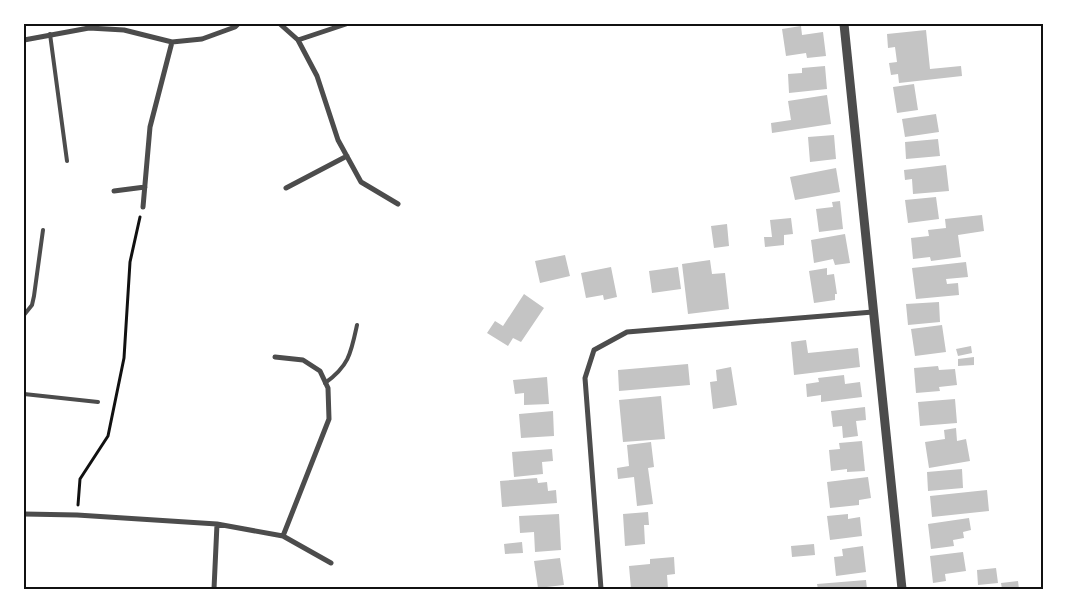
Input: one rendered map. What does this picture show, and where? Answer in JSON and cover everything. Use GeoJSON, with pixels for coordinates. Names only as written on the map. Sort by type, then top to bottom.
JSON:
{"type":"FeatureCollection","features":[{"type":"Feature","properties":{"kind":"street"},"geometry":{"type":"LineString","coordinates":[[24,40],[89,28],[124,30],[172,42],[202,39],[235,27],[238,24]]}},
{"type":"Feature","properties":{"kind":"street"},"geometry":{"type":"LineString","coordinates":[[280,24],[298,40],[316,76],[338,140],[361,182],[398,204]]}},
{"type":"Feature","properties":{"kind":"street"},"geometry":{"type":"LineString","coordinates":[[298,40],[346,24]]}},
{"type":"Feature","properties":{"kind":"street"},"geometry":{"type":"LineString","coordinates":[[844,24],[902,589]]}},
{"type":"Feature","properties":{"kind":"street"},"geometry":{"type":"LineString","coordinates":[[143,207],[150,127],[172,42]]}},
{"type":"Feature","properties":{"kind":"street"},"geometry":{"type":"LineString","coordinates":[[286,188],[347,156]]}},
{"type":"Feature","properties":{"kind":"street"},"geometry":{"type":"LineString","coordinates":[[114,190],[145,187]]}},
{"type":"Feature","properties":{"kind":"street"},"geometry":{"type":"LineString","coordinates":[[601,589],[585,378],[594,350],[627,332],[874,312]]}},
{"type":"Feature","properties":{"kind":"street"},"geometry":{"type":"LineString","coordinates":[[275,357],[303,360],[320,372],[328,388],[329,419],[283,536]]}},
{"type":"Feature","properties":{"kind":"street"},"geometry":{"type":"LineString","coordinates":[[24,514],[77,515],[217,524],[283,536],[331,563]]}},
{"type":"Feature","properties":{"kind":"street"},"geometry":{"type":"LineString","coordinates":[[214,589],[217,524]]}},
{"type":"Feature","properties":{"kind":"lane"},"geometry":{"type":"LineString","coordinates":[[50,34],[67,161]]}},
{"type":"Feature","properties":{"kind":"lane"},"geometry":{"type":"LineString","coordinates":[[24,315],[32,305],[43,230]]}},
{"type":"Feature","properties":{"kind":"lane"},"geometry":{"type":"LineString","coordinates":[[326,383],[340,373],[347,360],[357,326]]}},
{"type":"Feature","properties":{"kind":"lane"},"geometry":{"type":"LineString","coordinates":[[24,394],[98,402]]}},
{"type":"Feature","properties":{"kind":"path"},"geometry":{"type":"LineString","coordinates":[[77,515],[80,479],[108,436],[124,358],[130,262],[143,207]]}},
{"type":"Feature","properties":{"kind":"building"},"geometry":{"type":"Polygon","coordinates":[[[801,26],[802,35],[823,32],[826,56],[807,58],[806,53],[786,56],[782,29],[801,26]]]}},
{"type":"Feature","properties":{"kind":"building"},"geometry":{"type":"Polygon","coordinates":[[[926,30],[930,69],[961,66],[962,76],[899,83],[898,74],[891,75],[889,63],[897,62],[895,47],[888,48],[887,34],[926,30]]]}},
{"type":"Feature","properties":{"kind":"building"},"geometry":{"type":"Polygon","coordinates":[[[825,66],[827,89],[789,93],[788,74],[802,73],[802,68],[825,66]]]}},
{"type":"Feature","properties":{"kind":"building"},"geometry":{"type":"Polygon","coordinates":[[[914,84],[918,110],[897,113],[893,87],[914,84]]]}},
{"type":"Feature","properties":{"kind":"building"},"geometry":{"type":"Polygon","coordinates":[[[827,95],[831,124],[772,133],[771,123],[791,120],[788,101],[827,95]]]}},
{"type":"Feature","properties":{"kind":"building"},"geometry":{"type":"Polygon","coordinates":[[[936,114],[939,132],[905,137],[902,119],[936,114]]]}},
{"type":"Feature","properties":{"kind":"building"},"geometry":{"type":"Polygon","coordinates":[[[834,135],[836,159],[810,162],[808,137],[834,135]]]}},
{"type":"Feature","properties":{"kind":"building"},"geometry":{"type":"Polygon","coordinates":[[[938,139],[940,156],[906,159],[905,142],[938,139]]]}},
{"type":"Feature","properties":{"kind":"building"},"geometry":{"type":"Polygon","coordinates":[[[946,165],[949,191],[913,194],[912,179],[905,180],[904,170],[946,165]]]}},
{"type":"Feature","properties":{"kind":"building"},"geometry":{"type":"Polygon","coordinates":[[[836,168],[840,192],[795,200],[790,177],[836,168]]]}},
{"type":"Feature","properties":{"kind":"building"},"geometry":{"type":"Polygon","coordinates":[[[936,197],[939,219],[908,223],[905,200],[936,197]]]}},
{"type":"Feature","properties":{"kind":"building"},"geometry":{"type":"Polygon","coordinates":[[[840,201],[843,229],[819,232],[816,209],[833,207],[832,202],[840,201]]]}},
{"type":"Feature","properties":{"kind":"building"},"geometry":{"type":"Polygon","coordinates":[[[982,215],[984,231],[958,235],[961,257],[931,261],[930,257],[913,259],[911,238],[929,236],[928,230],[946,228],[945,219],[982,215]]]}},
{"type":"Feature","properties":{"kind":"building"},"geometry":{"type":"Polygon","coordinates":[[[791,218],[793,234],[784,235],[784,245],[765,247],[764,237],[772,237],[770,220],[791,218]]]}},
{"type":"Feature","properties":{"kind":"building"},"geometry":{"type":"Polygon","coordinates":[[[727,224],[729,246],[714,248],[711,226],[727,224]]]}},
{"type":"Feature","properties":{"kind":"building"},"geometry":{"type":"Polygon","coordinates":[[[845,234],[850,263],[835,265],[833,259],[814,263],[811,240],[845,234]]]}},
{"type":"Feature","properties":{"kind":"building"},"geometry":{"type":"Polygon","coordinates":[[[565,255],[570,276],[540,283],[535,261],[565,255]]]}},
{"type":"Feature","properties":{"kind":"building"},"geometry":{"type":"Polygon","coordinates":[[[710,260],[712,274],[725,273],[729,309],[688,314],[682,264],[710,260]]]}},
{"type":"Feature","properties":{"kind":"building"},"geometry":{"type":"Polygon","coordinates":[[[966,262],[968,277],[946,279],[947,284],[958,283],[959,295],[916,299],[912,268],[966,262]]]}},
{"type":"Feature","properties":{"kind":"building"},"geometry":{"type":"Polygon","coordinates":[[[611,267],[617,297],[604,300],[603,295],[586,298],[581,273],[611,267]]]}},
{"type":"Feature","properties":{"kind":"building"},"geometry":{"type":"Polygon","coordinates":[[[678,267],[681,289],[652,293],[649,271],[678,267]]]}},
{"type":"Feature","properties":{"kind":"building"},"geometry":{"type":"Polygon","coordinates":[[[827,268],[827,275],[834,274],[837,294],[835,294],[835,300],[814,303],[809,271],[827,268]]]}},
{"type":"Feature","properties":{"kind":"building"},"geometry":{"type":"Polygon","coordinates":[[[524,294],[544,308],[521,342],[513,338],[508,346],[487,333],[495,321],[503,326],[524,294]]]}},
{"type":"Feature","properties":{"kind":"building"},"geometry":{"type":"Polygon","coordinates":[[[939,302],[940,322],[908,325],[906,304],[939,302]]]}},
{"type":"Feature","properties":{"kind":"building"},"geometry":{"type":"Polygon","coordinates":[[[942,325],[946,352],[915,356],[911,329],[942,325]]]}},
{"type":"Feature","properties":{"kind":"building"},"geometry":{"type":"Polygon","coordinates":[[[806,340],[808,353],[858,348],[860,367],[794,375],[791,342],[806,340]]]}},
{"type":"Feature","properties":{"kind":"building"},"geometry":{"type":"Polygon","coordinates":[[[971,346],[972,353],[958,356],[956,349],[971,346]]]}},
{"type":"Feature","properties":{"kind":"building"},"geometry":{"type":"Polygon","coordinates":[[[974,357],[974,365],[958,366],[958,359],[974,357]]]}},
{"type":"Feature","properties":{"kind":"building"},"geometry":{"type":"Polygon","coordinates":[[[688,364],[690,385],[619,391],[618,370],[688,364]]]}},
{"type":"Feature","properties":{"kind":"building"},"geometry":{"type":"Polygon","coordinates":[[[938,366],[939,370],[955,369],[957,385],[939,387],[940,391],[916,393],[914,368],[938,366]]]}},
{"type":"Feature","properties":{"kind":"building"},"geometry":{"type":"Polygon","coordinates":[[[731,367],[737,405],[713,409],[710,382],[717,381],[716,370],[731,367]]]}},
{"type":"Feature","properties":{"kind":"building"},"geometry":{"type":"Polygon","coordinates":[[[844,375],[845,384],[860,382],[862,397],[821,402],[821,395],[807,397],[806,384],[819,382],[818,378],[844,375]]]}},
{"type":"Feature","properties":{"kind":"building"},"geometry":{"type":"Polygon","coordinates":[[[547,377],[549,404],[524,405],[524,393],[515,394],[513,380],[547,377]]]}},
{"type":"Feature","properties":{"kind":"building"},"geometry":{"type":"Polygon","coordinates":[[[661,396],[665,439],[623,442],[619,400],[661,396]]]}},
{"type":"Feature","properties":{"kind":"building"},"geometry":{"type":"Polygon","coordinates":[[[955,399],[957,423],[920,426],[918,402],[955,399]]]}},
{"type":"Feature","properties":{"kind":"building"},"geometry":{"type":"Polygon","coordinates":[[[865,407],[866,420],[856,421],[858,436],[843,438],[842,426],[833,427],[831,411],[865,407]]]}},
{"type":"Feature","properties":{"kind":"building"},"geometry":{"type":"Polygon","coordinates":[[[553,411],[554,436],[521,438],[519,414],[553,411]]]}},
{"type":"Feature","properties":{"kind":"building"},"geometry":{"type":"Polygon","coordinates":[[[956,428],[957,441],[966,439],[970,461],[929,468],[925,442],[945,439],[944,430],[956,428]]]}},
{"type":"Feature","properties":{"kind":"building"},"geometry":{"type":"Polygon","coordinates":[[[862,441],[865,471],[847,472],[847,469],[831,471],[829,450],[840,449],[839,443],[862,441]]]}},
{"type":"Feature","properties":{"kind":"building"},"geometry":{"type":"Polygon","coordinates":[[[651,442],[654,467],[648,468],[653,504],[637,506],[634,477],[618,479],[617,468],[629,466],[627,445],[651,442]]]}},
{"type":"Feature","properties":{"kind":"building"},"geometry":{"type":"Polygon","coordinates":[[[552,449],[553,461],[542,462],[543,474],[514,477],[512,452],[552,449]]]}},
{"type":"Feature","properties":{"kind":"building"},"geometry":{"type":"Polygon","coordinates":[[[962,469],[963,488],[928,491],[927,472],[962,469]]]}},
{"type":"Feature","properties":{"kind":"building"},"geometry":{"type":"Polygon","coordinates":[[[868,477],[871,498],[859,500],[859,505],[830,508],[827,482],[868,477]]]}},
{"type":"Feature","properties":{"kind":"building"},"geometry":{"type":"Polygon","coordinates":[[[537,478],[538,483],[547,482],[548,491],[556,490],[557,503],[502,507],[500,481],[537,478]]]}},
{"type":"Feature","properties":{"kind":"building"},"geometry":{"type":"Polygon","coordinates":[[[987,490],[989,511],[932,517],[930,496],[987,490]]]}},
{"type":"Feature","properties":{"kind":"building"},"geometry":{"type":"Polygon","coordinates":[[[648,512],[649,525],[644,525],[645,544],[625,546],[623,514],[648,512]]]}},
{"type":"Feature","properties":{"kind":"building"},"geometry":{"type":"Polygon","coordinates":[[[559,514],[561,550],[535,552],[534,532],[520,533],[519,516],[559,514]]]}},
{"type":"Feature","properties":{"kind":"building"},"geometry":{"type":"Polygon","coordinates":[[[848,514],[848,519],[860,517],[862,536],[830,540],[827,516],[848,514]]]}},
{"type":"Feature","properties":{"kind":"building"},"geometry":{"type":"Polygon","coordinates":[[[969,518],[971,530],[963,532],[964,538],[953,540],[954,546],[931,549],[928,524],[969,518]]]}},
{"type":"Feature","properties":{"kind":"building"},"geometry":{"type":"Polygon","coordinates":[[[522,542],[523,553],[505,554],[504,544],[522,542]]]}},
{"type":"Feature","properties":{"kind":"building"},"geometry":{"type":"Polygon","coordinates":[[[814,544],[815,555],[792,557],[791,546],[814,544]]]}},
{"type":"Feature","properties":{"kind":"building"},"geometry":{"type":"Polygon","coordinates":[[[863,546],[866,572],[836,576],[834,557],[843,556],[842,549],[863,546]]]}},
{"type":"Feature","properties":{"kind":"building"},"geometry":{"type":"Polygon","coordinates":[[[963,552],[966,571],[945,574],[946,581],[933,583],[930,556],[963,552]]]}},
{"type":"Feature","properties":{"kind":"building"},"geometry":{"type":"Polygon","coordinates":[[[674,557],[675,574],[667,575],[668,589],[631,589],[629,566],[650,564],[650,559],[674,557]]]}},
{"type":"Feature","properties":{"kind":"building"},"geometry":{"type":"Polygon","coordinates":[[[560,558],[564,585],[538,588],[534,561],[560,558]]]}},
{"type":"Feature","properties":{"kind":"building"},"geometry":{"type":"Polygon","coordinates":[[[996,568],[998,583],[978,585],[977,570],[996,568]]]}},
{"type":"Feature","properties":{"kind":"building"},"geometry":{"type":"Polygon","coordinates":[[[866,580],[867,589],[818,589],[817,584],[866,580]]]}},
{"type":"Feature","properties":{"kind":"building"},"geometry":{"type":"Polygon","coordinates":[[[1018,581],[1019,589],[1002,589],[1001,583],[1018,581]]]}}]}
